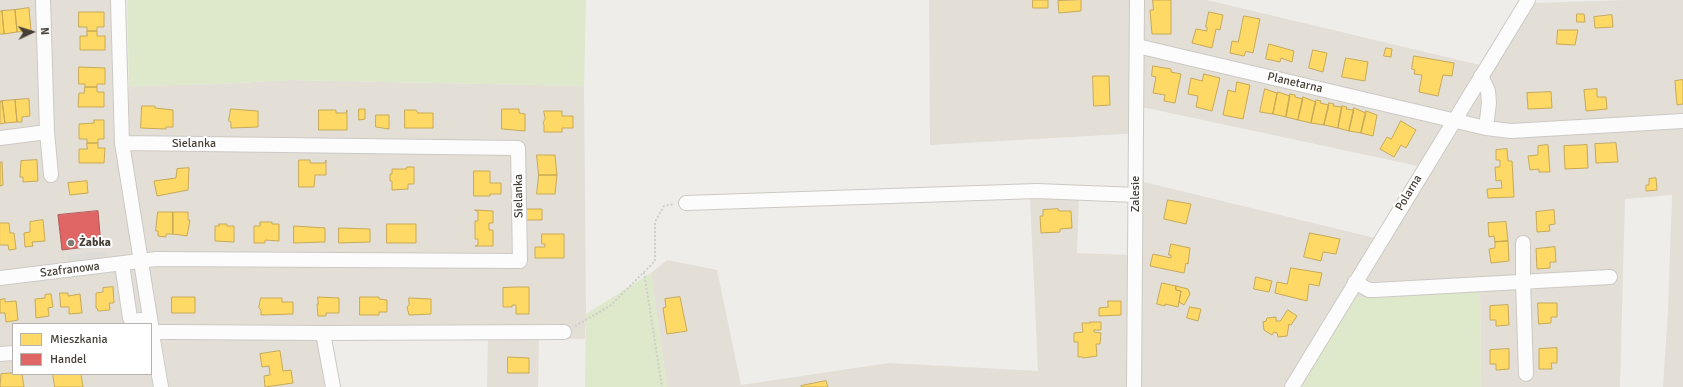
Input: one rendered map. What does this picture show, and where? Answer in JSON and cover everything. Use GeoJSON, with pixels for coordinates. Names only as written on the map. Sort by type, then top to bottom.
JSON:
{"type":"FeatureCollection","features":[{"type":"Feature","properties":{"kind":"street"},"geometry":{"type":"LineString","coordinates":[[43,0],[47,132],[51,175]]}},
{"type":"Feature","properties":{"kind":"street"},"geometry":{"type":"LineString","coordinates":[[118,0],[122,143],[150,323]]}},
{"type":"Feature","properties":{"kind":"street","name":"Zalesie"},"geometry":{"type":"LineString","coordinates":[[1134,387],[1137,0]]}},
{"type":"Feature","properties":{"kind":"street","name":"Polarna"},"geometry":{"type":"LineString","coordinates":[[1292,387],[1528,0]]}},
{"type":"Feature","properties":{"kind":"street","name":"Planetarna"},"geometry":{"type":"LineString","coordinates":[[1136,46],[1486,128],[1511,131],[1683,121]]}},
{"type":"Feature","properties":{"kind":"street"},"geometry":{"type":"LineString","coordinates":[[1481,76],[1488,91],[1489,103],[1486,128]]}},
{"type":"Feature","properties":{"kind":"street"},"geometry":{"type":"LineString","coordinates":[[0,138],[47,132]]}},
{"type":"Feature","properties":{"kind":"street","name":"Sielanka"},"geometry":{"type":"LineString","coordinates":[[122,143],[518,148],[520,261],[156,259],[141,262]]}},
{"type":"Feature","properties":{"kind":"street"},"geometry":{"type":"LineString","coordinates":[[686,203],[1037,191],[1136,195]]}},
{"type":"Feature","properties":{"kind":"street"},"geometry":{"type":"LineString","coordinates":[[1523,243],[1526,374]]}},
{"type":"Feature","properties":{"kind":"street","name":"Szafranowa"},"geometry":{"type":"LineString","coordinates":[[0,278],[141,262]]}},
{"type":"Feature","properties":{"kind":"street"},"geometry":{"type":"LineString","coordinates":[[122,264],[130,318],[138,323]]}},
{"type":"Feature","properties":{"kind":"street"},"geometry":{"type":"LineString","coordinates":[[1355,282],[1369,290],[1375,290],[1610,277]]}},
{"type":"Feature","properties":{"kind":"street"},"geometry":{"type":"LineString","coordinates":[[152,329],[158,332],[564,332]]}},
{"type":"Feature","properties":{"kind":"street"},"geometry":{"type":"LineString","coordinates":[[324,333],[333,387]]}},
{"type":"Feature","properties":{"kind":"street"},"geometry":{"type":"LineString","coordinates":[[152,335],[161,387]]}},
{"type":"Feature","properties":{"kind":"street"},"geometry":{"type":"LineString","coordinates":[[0,354],[12,353]]}},
{"type":"Feature","properties":{"kind":"path"},"geometry":{"type":"LineString","coordinates":[[564,332],[610,306],[655,261],[655,222],[664,206],[686,203]]}},
{"type":"Feature","properties":{"kind":"path"},"geometry":{"type":"LineString","coordinates":[[644,272],[662,387]]}},
{"type":"Feature","properties":{"kind":"shaded area"},"geometry":{"type":"Polygon","coordinates":[[[0,0],[113,0],[146,323],[12,323],[12,375],[152,375],[152,361],[156,387],[0,387],[0,0]]]}},
{"type":"Feature","properties":{"kind":"shaded area"},"geometry":{"type":"Polygon","coordinates":[[[929,0],[1207,0],[1480,65],[1521,0],[1535,3],[1683,0],[1683,387],[1663,387],[1668,310],[1672,195],[1625,199],[1620,387],[1481,387],[1480,291],[1352,298],[1302,387],[667,387],[651,273],[667,260],[717,270],[741,385],[889,363],[1038,371],[1030,199],[1079,197],[1077,253],[1130,255],[1140,181],[1375,238],[1418,166],[1142,107],[1142,133],[930,145],[929,0]]]}},
{"type":"Feature","properties":{"kind":"shaded area"},"geometry":{"type":"Polygon","coordinates":[[[290,80],[584,86],[585,339],[539,339],[538,387],[487,387],[488,339],[331,339],[339,387],[169,387],[129,147],[129,86],[219,84],[290,80]]]}},
{"type":"Feature","properties":{"kind":"shaded area"},"geometry":{"type":"Polygon","coordinates":[[[106,251],[107,260],[68,263],[67,255],[106,251]]]}},
{"type":"Feature","properties":{"kind":"green space"},"geometry":{"type":"Polygon","coordinates":[[[127,0],[586,0],[584,86],[290,80],[219,84],[129,86],[127,0]]]}},
{"type":"Feature","properties":{"kind":"green space"},"geometry":{"type":"Polygon","coordinates":[[[651,273],[667,387],[585,387],[586,314],[651,273]]]}},
{"type":"Feature","properties":{"kind":"green space"},"geometry":{"type":"Polygon","coordinates":[[[1480,291],[1481,387],[1302,387],[1352,298],[1480,291]]]}},
{"type":"Feature","properties":{"kind":"building: Mieszkania"},"geometry":{"type":"Polygon","coordinates":[[[1033,0],[1048,0],[1048,8],[1033,8],[1033,0]]]}},
{"type":"Feature","properties":{"kind":"building: Mieszkania"},"geometry":{"type":"Polygon","coordinates":[[[1081,0],[1081,11],[1059,13],[1058,1],[1081,0]]]}},
{"type":"Feature","properties":{"kind":"building: Mieszkania"},"geometry":{"type":"Polygon","coordinates":[[[1153,0],[1171,0],[1171,34],[1152,34],[1150,10],[1153,10],[1153,0]]]}},
{"type":"Feature","properties":{"kind":"building: Mieszkania"},"geometry":{"type":"Polygon","coordinates":[[[29,8],[31,31],[17,32],[15,10],[29,8]]]}},
{"type":"Feature","properties":{"kind":"building: Mieszkania"},"geometry":{"type":"Polygon","coordinates":[[[15,10],[17,32],[4,34],[2,11],[15,10]]]}},
{"type":"Feature","properties":{"kind":"building: Mieszkania"},"geometry":{"type":"Polygon","coordinates":[[[0,11],[2,11],[4,34],[0,34],[0,11]]]}},
{"type":"Feature","properties":{"kind":"building: Mieszkania"},"geometry":{"type":"Polygon","coordinates":[[[79,12],[104,12],[104,27],[97,27],[97,31],[87,31],[87,27],[79,27],[79,12]]]}},
{"type":"Feature","properties":{"kind":"building: Mieszkania"},"geometry":{"type":"Polygon","coordinates":[[[1209,12],[1223,15],[1220,30],[1216,29],[1212,48],[1192,43],[1196,29],[1207,31],[1206,27],[1209,12]]]}},
{"type":"Feature","properties":{"kind":"building: Mieszkania"},"geometry":{"type":"Polygon","coordinates":[[[1577,14],[1584,14],[1585,22],[1577,22],[1577,14]]]}},
{"type":"Feature","properties":{"kind":"building: Mieszkania"},"geometry":{"type":"Polygon","coordinates":[[[1612,15],[1613,27],[1595,28],[1594,17],[1612,15]]]}},
{"type":"Feature","properties":{"kind":"building: Mieszkania"},"geometry":{"type":"Polygon","coordinates":[[[1244,16],[1260,19],[1253,53],[1246,51],[1244,56],[1230,53],[1232,41],[1238,42],[1244,16]]]}},
{"type":"Feature","properties":{"kind":"building: Mieszkania"},"geometry":{"type":"Polygon","coordinates":[[[1558,30],[1578,30],[1575,45],[1557,44],[1558,30]]]}},
{"type":"Feature","properties":{"kind":"building: Mieszkania"},"geometry":{"type":"Polygon","coordinates":[[[87,31],[97,31],[97,36],[105,36],[105,50],[80,50],[80,36],[87,36],[87,31]]]}},
{"type":"Feature","properties":{"kind":"building: Mieszkania"},"geometry":{"type":"Polygon","coordinates":[[[1269,44],[1294,51],[1292,62],[1281,58],[1280,62],[1266,59],[1269,44]]]}},
{"type":"Feature","properties":{"kind":"building: Mieszkania"},"geometry":{"type":"Polygon","coordinates":[[[1386,48],[1392,49],[1391,57],[1384,56],[1386,48]]]}},
{"type":"Feature","properties":{"kind":"building: Mieszkania"},"geometry":{"type":"Polygon","coordinates":[[[1313,50],[1327,53],[1323,72],[1309,68],[1313,50]]]}},
{"type":"Feature","properties":{"kind":"building: Mieszkania"},"geometry":{"type":"Polygon","coordinates":[[[1414,56],[1454,63],[1452,76],[1443,75],[1438,96],[1419,92],[1422,75],[1414,74],[1415,70],[1412,69],[1414,56]]]}},
{"type":"Feature","properties":{"kind":"building: Mieszkania"},"geometry":{"type":"Polygon","coordinates":[[[1346,58],[1368,62],[1365,81],[1342,77],[1346,58]]]}},
{"type":"Feature","properties":{"kind":"building: Mieszkania"},"geometry":{"type":"Polygon","coordinates":[[[1153,66],[1171,69],[1171,72],[1181,74],[1175,103],[1164,101],[1165,95],[1153,93],[1156,77],[1152,76],[1153,66]]]}},
{"type":"Feature","properties":{"kind":"building: Mieszkania"},"geometry":{"type":"Polygon","coordinates":[[[79,67],[105,68],[105,84],[97,84],[97,87],[85,87],[85,84],[79,84],[79,67]]]}},
{"type":"Feature","properties":{"kind":"building: Mieszkania"},"geometry":{"type":"Polygon","coordinates":[[[1204,74],[1220,78],[1212,111],[1196,107],[1198,96],[1188,94],[1191,78],[1202,81],[1204,74]]]}},
{"type":"Feature","properties":{"kind":"building: Mieszkania"},"geometry":{"type":"Polygon","coordinates":[[[1093,76],[1109,76],[1110,105],[1094,106],[1093,76]]]}},
{"type":"Feature","properties":{"kind":"building: Mieszkania"},"geometry":{"type":"Polygon","coordinates":[[[1683,80],[1683,104],[1677,105],[1675,81],[1683,80]]]}},
{"type":"Feature","properties":{"kind":"building: Mieszkania"},"geometry":{"type":"Polygon","coordinates":[[[1237,82],[1250,85],[1243,119],[1223,115],[1228,90],[1235,92],[1237,82]]]}},
{"type":"Feature","properties":{"kind":"building: Mieszkania"},"geometry":{"type":"Polygon","coordinates":[[[85,87],[97,87],[97,92],[104,92],[104,107],[78,107],[79,93],[84,93],[85,87]]]}},
{"type":"Feature","properties":{"kind":"building: Mieszkania"},"geometry":{"type":"Polygon","coordinates":[[[1265,89],[1277,93],[1273,114],[1260,112],[1265,89]]]}},
{"type":"Feature","properties":{"kind":"building: Mieszkania"},"geometry":{"type":"Polygon","coordinates":[[[1597,89],[1597,97],[1606,97],[1607,109],[1586,111],[1584,90],[1597,89]]]}},
{"type":"Feature","properties":{"kind":"building: Mieszkania"},"geometry":{"type":"Polygon","coordinates":[[[1278,92],[1290,96],[1286,117],[1273,114],[1278,92]]]}},
{"type":"Feature","properties":{"kind":"building: Mieszkania"},"geometry":{"type":"Polygon","coordinates":[[[1551,92],[1552,108],[1528,109],[1527,93],[1551,92]]]}},
{"type":"Feature","properties":{"kind":"building: Mieszkania"},"geometry":{"type":"Polygon","coordinates":[[[1290,94],[1303,99],[1298,120],[1286,117],[1290,94]]]}},
{"type":"Feature","properties":{"kind":"building: Mieszkania"},"geometry":{"type":"Polygon","coordinates":[[[1303,97],[1316,102],[1311,123],[1298,120],[1303,97]]]}},
{"type":"Feature","properties":{"kind":"building: Mieszkania"},"geometry":{"type":"Polygon","coordinates":[[[29,99],[30,116],[22,117],[22,122],[17,122],[15,100],[29,99]]]}},
{"type":"Feature","properties":{"kind":"building: Mieszkania"},"geometry":{"type":"Polygon","coordinates":[[[15,100],[17,122],[5,123],[2,101],[15,100]]]}},
{"type":"Feature","properties":{"kind":"building: Mieszkania"},"geometry":{"type":"Polygon","coordinates":[[[1316,100],[1321,101],[1320,103],[1329,105],[1324,125],[1311,123],[1316,100]]]}},
{"type":"Feature","properties":{"kind":"building: Mieszkania"},"geometry":{"type":"Polygon","coordinates":[[[2,101],[5,123],[0,124],[0,102],[2,101]]]}},
{"type":"Feature","properties":{"kind":"building: Mieszkania"},"geometry":{"type":"Polygon","coordinates":[[[1329,103],[1334,104],[1333,106],[1342,107],[1338,128],[1324,125],[1329,103]]]}},
{"type":"Feature","properties":{"kind":"building: Mieszkania"},"geometry":{"type":"Polygon","coordinates":[[[142,106],[155,106],[155,108],[173,110],[173,127],[166,127],[166,129],[141,128],[142,106]]]}},
{"type":"Feature","properties":{"kind":"building: Mieszkania"},"geometry":{"type":"Polygon","coordinates":[[[1342,106],[1347,107],[1346,109],[1354,110],[1349,131],[1338,128],[1342,106]]]}},
{"type":"Feature","properties":{"kind":"building: Mieszkania"},"geometry":{"type":"Polygon","coordinates":[[[1354,108],[1366,113],[1361,133],[1349,131],[1354,108]]]}},
{"type":"Feature","properties":{"kind":"building: Mieszkania"},"geometry":{"type":"Polygon","coordinates":[[[231,109],[258,111],[258,127],[231,128],[231,122],[229,121],[231,109]]]}},
{"type":"Feature","properties":{"kind":"building: Mieszkania"},"geometry":{"type":"Polygon","coordinates":[[[359,109],[365,109],[365,119],[359,120],[359,109]]]}},
{"type":"Feature","properties":{"kind":"building: Mieszkania"},"geometry":{"type":"Polygon","coordinates":[[[502,109],[519,109],[519,113],[525,114],[525,131],[502,129],[502,109]]]}},
{"type":"Feature","properties":{"kind":"building: Mieszkania"},"geometry":{"type":"Polygon","coordinates":[[[319,110],[336,110],[336,113],[346,113],[347,110],[347,130],[319,130],[319,110]]]}},
{"type":"Feature","properties":{"kind":"building: Mieszkania"},"geometry":{"type":"Polygon","coordinates":[[[405,110],[416,110],[418,113],[433,113],[433,128],[405,128],[405,110]]]}},
{"type":"Feature","properties":{"kind":"building: Mieszkania"},"geometry":{"type":"Polygon","coordinates":[[[544,111],[562,111],[562,116],[573,116],[573,128],[562,128],[562,132],[544,132],[544,111]]]}},
{"type":"Feature","properties":{"kind":"building: Mieszkania"},"geometry":{"type":"Polygon","coordinates":[[[1366,111],[1377,115],[1373,136],[1361,133],[1366,111]]]}},
{"type":"Feature","properties":{"kind":"building: Mieszkania"},"geometry":{"type":"Polygon","coordinates":[[[376,115],[389,115],[389,129],[376,127],[376,115]]]}},
{"type":"Feature","properties":{"kind":"building: Mieszkania"},"geometry":{"type":"Polygon","coordinates":[[[94,120],[104,120],[104,139],[98,139],[98,143],[87,143],[87,139],[79,139],[79,124],[94,123],[94,120]]]}},
{"type":"Feature","properties":{"kind":"building: Mieszkania"},"geometry":{"type":"Polygon","coordinates":[[[1401,121],[1416,130],[1406,148],[1401,145],[1394,157],[1380,149],[1387,137],[1391,139],[1401,121]]]}},
{"type":"Feature","properties":{"kind":"building: Mieszkania"},"geometry":{"type":"Polygon","coordinates":[[[87,143],[98,143],[98,148],[105,148],[104,163],[79,163],[79,149],[87,149],[87,143]]]}},
{"type":"Feature","properties":{"kind":"building: Mieszkania"},"geometry":{"type":"Polygon","coordinates":[[[1616,143],[1618,162],[1596,163],[1595,144],[1616,143]]]}},
{"type":"Feature","properties":{"kind":"building: Mieszkania"},"geometry":{"type":"Polygon","coordinates":[[[1548,145],[1550,172],[1539,172],[1539,169],[1530,170],[1528,156],[1538,155],[1538,146],[1548,145]]]}},
{"type":"Feature","properties":{"kind":"building: Mieszkania"},"geometry":{"type":"Polygon","coordinates":[[[1587,145],[1588,168],[1565,169],[1564,146],[1587,145]]]}},
{"type":"Feature","properties":{"kind":"building: Mieszkania"},"geometry":{"type":"Polygon","coordinates":[[[1507,149],[1508,161],[1512,161],[1514,197],[1488,198],[1487,189],[1502,188],[1501,180],[1496,181],[1495,167],[1500,167],[1500,160],[1496,160],[1496,150],[1507,149]]]}},
{"type":"Feature","properties":{"kind":"building: Mieszkania"},"geometry":{"type":"Polygon","coordinates":[[[537,155],[555,155],[557,175],[539,175],[537,155]]]}},
{"type":"Feature","properties":{"kind":"building: Mieszkania"},"geometry":{"type":"Polygon","coordinates":[[[37,160],[38,181],[23,182],[23,177],[20,177],[21,161],[37,160]]]}},
{"type":"Feature","properties":{"kind":"building: Mieszkania"},"geometry":{"type":"Polygon","coordinates":[[[299,160],[310,160],[310,163],[325,163],[326,160],[326,175],[315,175],[314,187],[299,187],[299,160]]]}},
{"type":"Feature","properties":{"kind":"building: Mieszkania"},"geometry":{"type":"Polygon","coordinates":[[[2,162],[3,185],[0,186],[0,163],[2,162]]]}},
{"type":"Feature","properties":{"kind":"building: Mieszkania"},"geometry":{"type":"Polygon","coordinates":[[[407,167],[414,167],[414,184],[408,184],[408,189],[392,190],[390,174],[392,174],[392,169],[406,169],[407,167]]]}},
{"type":"Feature","properties":{"kind":"building: Mieszkania"},"geometry":{"type":"Polygon","coordinates":[[[189,168],[188,190],[157,196],[154,181],[176,178],[177,169],[189,168]]]}},
{"type":"Feature","properties":{"kind":"building: Mieszkania"},"geometry":{"type":"Polygon","coordinates":[[[474,171],[490,171],[490,183],[501,183],[501,194],[474,196],[474,171]]]}},
{"type":"Feature","properties":{"kind":"building: Mieszkania"},"geometry":{"type":"Polygon","coordinates":[[[539,175],[557,175],[555,194],[537,194],[539,175]]]}},
{"type":"Feature","properties":{"kind":"building: Mieszkania"},"geometry":{"type":"Polygon","coordinates":[[[1656,178],[1657,190],[1646,191],[1646,185],[1649,185],[1649,179],[1656,178]]]}},
{"type":"Feature","properties":{"kind":"building: Mieszkania"},"geometry":{"type":"Polygon","coordinates":[[[87,181],[88,193],[70,195],[68,183],[87,181]]]}},
{"type":"Feature","properties":{"kind":"building: Mieszkania"},"geometry":{"type":"Polygon","coordinates":[[[1168,200],[1191,204],[1186,224],[1164,219],[1168,200]]]}},
{"type":"Feature","properties":{"kind":"building: Mieszkania"},"geometry":{"type":"Polygon","coordinates":[[[525,209],[542,209],[542,220],[525,220],[525,209]]]}},
{"type":"Feature","properties":{"kind":"building: Mieszkania"},"geometry":{"type":"Polygon","coordinates":[[[1058,209],[1059,211],[1071,211],[1072,228],[1060,229],[1060,232],[1041,233],[1040,216],[1043,216],[1043,210],[1058,209]]]}},
{"type":"Feature","properties":{"kind":"building: Mieszkania"},"geometry":{"type":"Polygon","coordinates":[[[475,210],[493,211],[493,223],[489,223],[489,230],[493,230],[493,246],[475,246],[478,245],[478,239],[475,239],[475,221],[478,221],[478,212],[475,210]]]}},
{"type":"Feature","properties":{"kind":"building: Mieszkania"},"geometry":{"type":"Polygon","coordinates":[[[1554,210],[1555,224],[1549,225],[1550,231],[1537,232],[1536,212],[1554,210]]]}},
{"type":"Feature","properties":{"kind":"building: Mieszkania"},"geometry":{"type":"Polygon","coordinates":[[[158,212],[173,212],[173,234],[166,234],[166,237],[158,236],[158,231],[156,231],[158,212]]]}},
{"type":"Feature","properties":{"kind":"building: Mieszkania"},"geometry":{"type":"Polygon","coordinates":[[[173,212],[188,212],[188,220],[190,220],[187,236],[173,234],[173,212]]]}},
{"type":"Feature","properties":{"kind":"building: Mieszkania"},"geometry":{"type":"Polygon","coordinates":[[[43,220],[45,241],[32,242],[33,246],[25,247],[24,233],[30,232],[30,222],[43,220]]]}},
{"type":"Feature","properties":{"kind":"building: Mieszkania"},"geometry":{"type":"Polygon","coordinates":[[[260,222],[272,222],[272,224],[279,224],[279,241],[265,240],[265,243],[254,243],[254,226],[260,226],[260,222]]]}},
{"type":"Feature","properties":{"kind":"building: Mieszkania"},"geometry":{"type":"Polygon","coordinates":[[[1506,222],[1508,241],[1495,242],[1494,236],[1489,237],[1488,223],[1506,222]]]}},
{"type":"Feature","properties":{"kind":"building: Mieszkania"},"geometry":{"type":"Polygon","coordinates":[[[0,223],[9,223],[10,233],[14,233],[16,249],[9,250],[8,245],[0,245],[0,223]]]}},
{"type":"Feature","properties":{"kind":"building: Mieszkania"},"geometry":{"type":"Polygon","coordinates":[[[219,224],[234,226],[234,242],[215,241],[215,226],[219,226],[219,224]]]}},
{"type":"Feature","properties":{"kind":"building: Mieszkania"},"geometry":{"type":"Polygon","coordinates":[[[387,224],[416,224],[416,243],[387,243],[387,224]]]}},
{"type":"Feature","properties":{"kind":"building: Mieszkania"},"geometry":{"type":"Polygon","coordinates":[[[294,226],[325,228],[325,242],[294,243],[294,226]]]}},
{"type":"Feature","properties":{"kind":"building: Mieszkania"},"geometry":{"type":"Polygon","coordinates":[[[339,228],[370,229],[370,242],[339,243],[339,228]]]}},
{"type":"Feature","properties":{"kind":"building: Mieszkania"},"geometry":{"type":"Polygon","coordinates":[[[1310,233],[1340,239],[1336,254],[1323,252],[1321,261],[1304,257],[1310,233]]]}},
{"type":"Feature","properties":{"kind":"building: Mieszkania"},"geometry":{"type":"Polygon","coordinates":[[[542,234],[564,234],[564,258],[535,258],[535,247],[545,247],[545,244],[542,244],[542,234]]]}},
{"type":"Feature","properties":{"kind":"building: Mieszkania"},"geometry":{"type":"Polygon","coordinates":[[[1508,241],[1509,261],[1491,263],[1489,249],[1495,248],[1495,242],[1508,241]]]}},
{"type":"Feature","properties":{"kind":"building: Mieszkania"},"geometry":{"type":"Polygon","coordinates":[[[1171,244],[1190,248],[1188,264],[1186,263],[1184,273],[1150,266],[1153,254],[1171,258],[1171,255],[1169,255],[1171,244]]]}},
{"type":"Feature","properties":{"kind":"building: Mieszkania"},"geometry":{"type":"Polygon","coordinates":[[[1555,247],[1556,262],[1550,262],[1550,268],[1537,269],[1536,249],[1555,247]]]}},
{"type":"Feature","properties":{"kind":"building: Mieszkania"},"geometry":{"type":"Polygon","coordinates":[[[1291,268],[1322,273],[1319,286],[1309,284],[1307,301],[1275,293],[1277,282],[1287,284],[1291,268]]]}},
{"type":"Feature","properties":{"kind":"building: Mieszkania"},"geometry":{"type":"Polygon","coordinates":[[[1256,277],[1272,281],[1269,292],[1254,289],[1256,277]]]}},
{"type":"Feature","properties":{"kind":"building: Mieszkania"},"geometry":{"type":"Polygon","coordinates":[[[1162,283],[1176,286],[1176,290],[1181,291],[1178,307],[1157,304],[1162,283]]]}},
{"type":"Feature","properties":{"kind":"building: Mieszkania"},"geometry":{"type":"Polygon","coordinates":[[[1176,286],[1188,289],[1190,294],[1184,305],[1179,302],[1181,291],[1176,290],[1176,286]]]}},
{"type":"Feature","properties":{"kind":"building: Mieszkania"},"geometry":{"type":"Polygon","coordinates":[[[113,287],[114,303],[109,303],[110,310],[98,311],[96,308],[96,293],[103,292],[103,288],[113,287]]]}},
{"type":"Feature","properties":{"kind":"building: Mieszkania"},"geometry":{"type":"Polygon","coordinates":[[[529,287],[529,314],[516,314],[516,305],[512,305],[512,307],[503,307],[503,288],[529,287]]]}},
{"type":"Feature","properties":{"kind":"building: Mieszkania"},"geometry":{"type":"Polygon","coordinates":[[[60,293],[68,293],[68,296],[80,294],[82,313],[69,314],[69,307],[61,307],[60,293]]]}},
{"type":"Feature","properties":{"kind":"building: Mieszkania"},"geometry":{"type":"Polygon","coordinates":[[[51,294],[53,307],[48,308],[49,316],[36,318],[35,299],[45,298],[45,295],[51,294]]]}},
{"type":"Feature","properties":{"kind":"building: Mieszkania"},"geometry":{"type":"Polygon","coordinates":[[[172,297],[195,297],[195,313],[172,313],[172,297]]]}},
{"type":"Feature","properties":{"kind":"building: Mieszkania"},"geometry":{"type":"Polygon","coordinates":[[[318,297],[339,298],[339,313],[326,313],[326,316],[318,316],[318,297]]]}},
{"type":"Feature","properties":{"kind":"building: Mieszkania"},"geometry":{"type":"Polygon","coordinates":[[[360,297],[379,297],[379,299],[387,300],[387,312],[379,312],[379,315],[360,315],[360,297]]]}},
{"type":"Feature","properties":{"kind":"building: Mieszkania"},"geometry":{"type":"Polygon","coordinates":[[[680,297],[687,331],[667,334],[663,308],[666,307],[665,299],[680,297]]]}},
{"type":"Feature","properties":{"kind":"building: Mieszkania"},"geometry":{"type":"Polygon","coordinates":[[[261,298],[282,298],[282,302],[293,302],[293,314],[261,315],[261,310],[259,308],[261,298]]]}},
{"type":"Feature","properties":{"kind":"building: Mieszkania"},"geometry":{"type":"Polygon","coordinates":[[[409,298],[431,299],[431,314],[409,315],[407,307],[409,305],[409,298]]]}},
{"type":"Feature","properties":{"kind":"building: Mieszkania"},"geometry":{"type":"Polygon","coordinates":[[[5,299],[5,302],[16,301],[18,320],[6,322],[5,313],[0,313],[0,300],[5,299]]]}},
{"type":"Feature","properties":{"kind":"building: Mieszkania"},"geometry":{"type":"Polygon","coordinates":[[[1108,301],[1121,301],[1121,315],[1099,316],[1099,308],[1108,307],[1108,301]]]}},
{"type":"Feature","properties":{"kind":"building: Mieszkania"},"geometry":{"type":"Polygon","coordinates":[[[1538,303],[1557,303],[1557,317],[1551,317],[1551,323],[1539,324],[1538,303]]]}},
{"type":"Feature","properties":{"kind":"building: Mieszkania"},"geometry":{"type":"Polygon","coordinates":[[[1508,305],[1509,325],[1496,326],[1496,320],[1490,320],[1490,306],[1508,305]]]}},
{"type":"Feature","properties":{"kind":"building: Mieszkania"},"geometry":{"type":"Polygon","coordinates":[[[1190,307],[1201,309],[1198,321],[1187,318],[1190,307]]]}},
{"type":"Feature","properties":{"kind":"building: Mieszkania"},"geometry":{"type":"Polygon","coordinates":[[[1288,310],[1297,316],[1291,325],[1289,324],[1287,336],[1278,337],[1277,333],[1274,332],[1272,335],[1264,330],[1263,322],[1266,321],[1267,318],[1276,317],[1276,321],[1280,321],[1288,310]]]}},
{"type":"Feature","properties":{"kind":"building: Mieszkania"},"geometry":{"type":"Polygon","coordinates":[[[1101,322],[1101,330],[1094,330],[1094,332],[1101,333],[1100,344],[1096,344],[1097,356],[1083,358],[1078,357],[1078,342],[1074,342],[1074,333],[1083,332],[1082,323],[1101,322]]]}},
{"type":"Feature","properties":{"kind":"building: Mieszkania"},"geometry":{"type":"Polygon","coordinates":[[[1557,348],[1557,363],[1551,363],[1552,369],[1539,369],[1539,349],[1557,348]]]}},
{"type":"Feature","properties":{"kind":"building: Mieszkania"},"geometry":{"type":"Polygon","coordinates":[[[1509,349],[1509,369],[1496,370],[1496,364],[1490,364],[1490,350],[1509,349]]]}},
{"type":"Feature","properties":{"kind":"building: Mieszkania"},"geometry":{"type":"Polygon","coordinates":[[[280,351],[283,371],[291,370],[293,383],[265,387],[264,376],[270,375],[269,366],[262,367],[260,354],[280,351]]]}},
{"type":"Feature","properties":{"kind":"building: Mieszkania"},"geometry":{"type":"Polygon","coordinates":[[[508,357],[529,358],[529,373],[508,373],[508,357]]]}},
{"type":"Feature","properties":{"kind":"building: Mieszkania"},"geometry":{"type":"Polygon","coordinates":[[[12,373],[12,375],[22,375],[24,387],[0,387],[1,374],[12,373]]]}},
{"type":"Feature","properties":{"kind":"building: Mieszkania"},"geometry":{"type":"Polygon","coordinates":[[[53,375],[81,375],[83,387],[55,387],[53,375]]]}},
{"type":"Feature","properties":{"kind":"building: Mieszkania"},"geometry":{"type":"Polygon","coordinates":[[[826,381],[828,387],[801,387],[801,386],[826,381]]]}},
{"type":"Feature","properties":{"kind":"building: Handel"},"geometry":{"type":"Polygon","coordinates":[[[98,211],[101,245],[62,250],[58,215],[98,211]]]}},
{"type":"Feature","properties":{"kind":"place","name":"Żabka"},"geometry":{"type":"Point","coordinates":[71,243]}}]}
